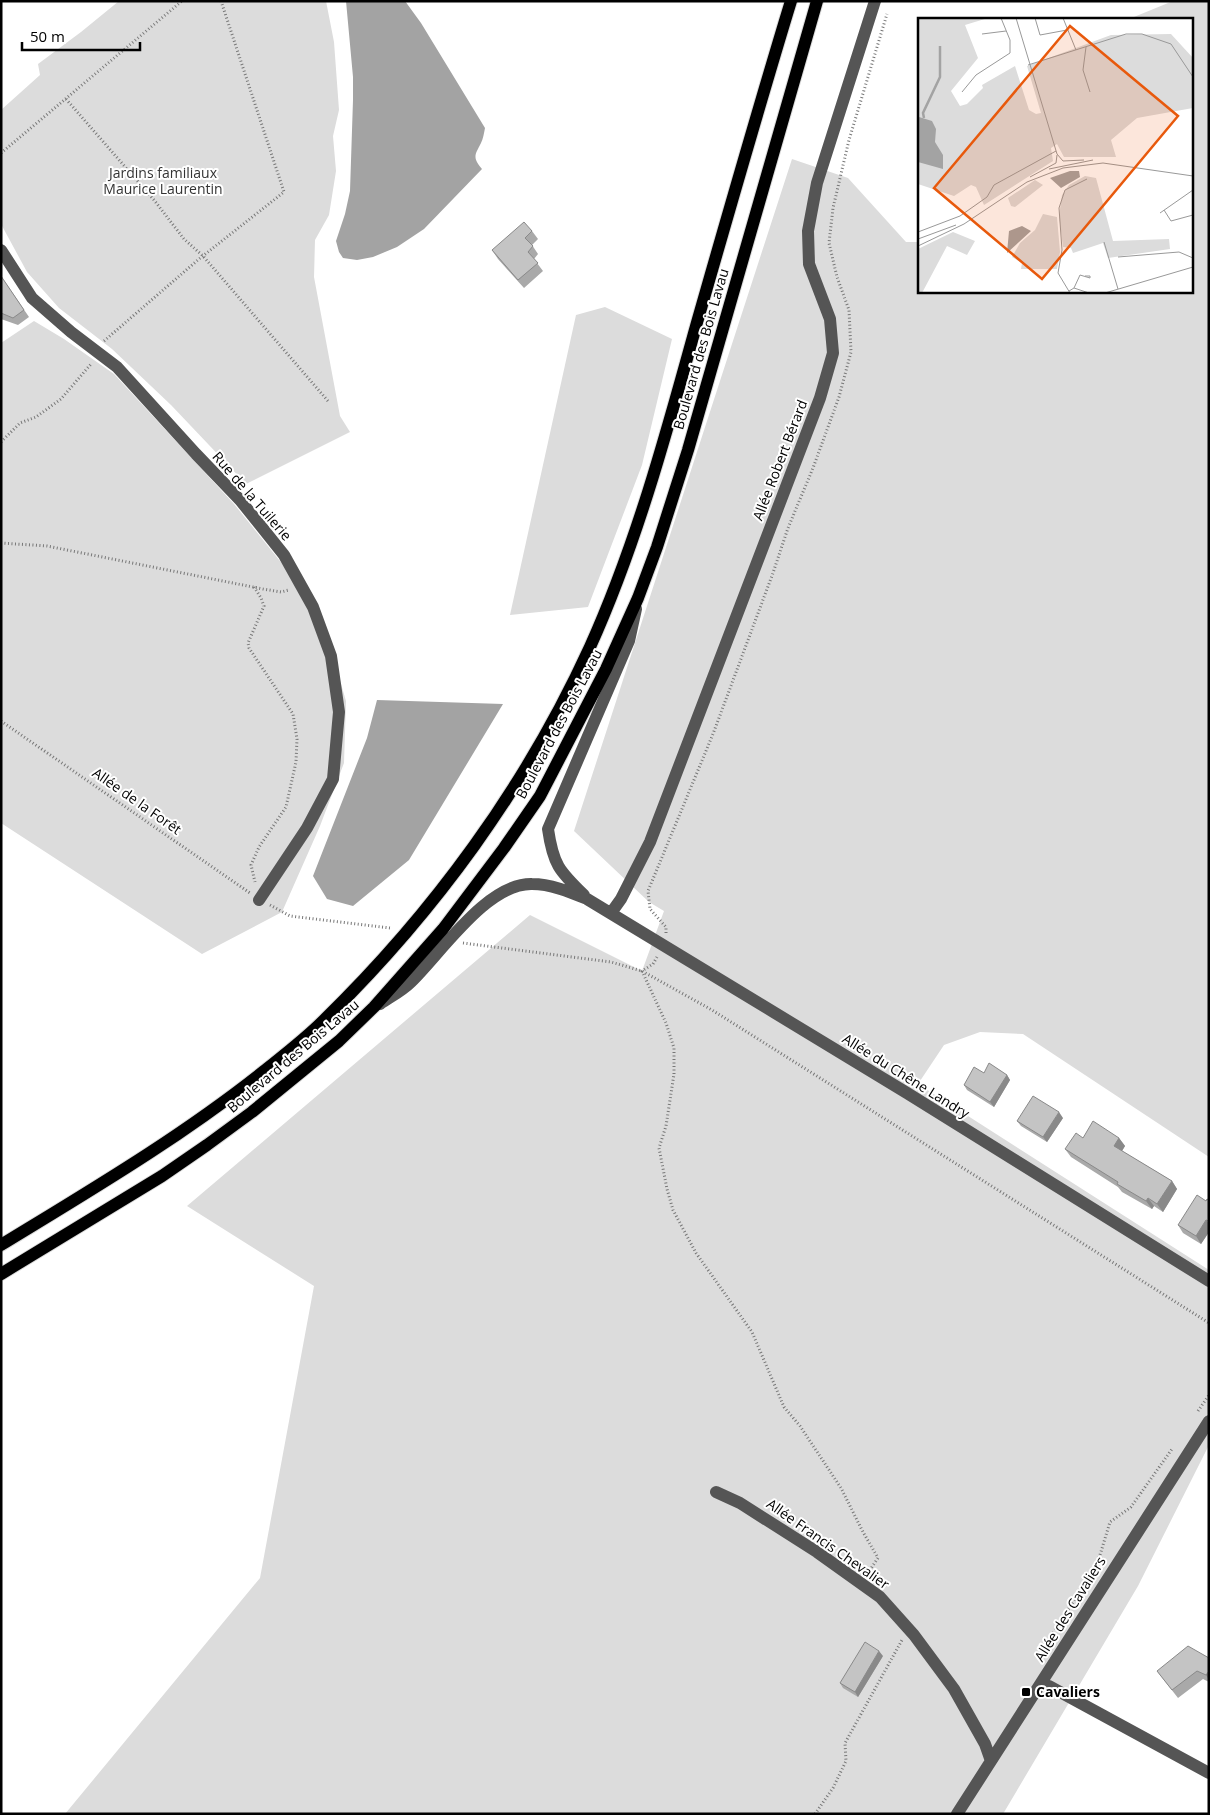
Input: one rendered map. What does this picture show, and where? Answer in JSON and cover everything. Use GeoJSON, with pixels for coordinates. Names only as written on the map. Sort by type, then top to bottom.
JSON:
{"type":"FeatureCollection","features":[{"type":"Feature","properties":{"kind":"main road","name":"Boulevard des Bois Lavau"},"geometry":{"type":"LineString","coordinates":[[1,1245],[186,1130],[235,1094],[322,1022],[386,954],[448,883],[514,787],[547,730],[590,648],[629,551],[656,468],[791,1]]}},
{"type":"Feature","properties":{"kind":"main road","name":"Boulevard des Bois Lavau"},"geometry":{"type":"LineString","coordinates":[[1,1274],[162,1176],[252,1112],[340,1041],[374,1007],[443,929],[504,848],[540,796],[606,669],[638,598],[657,547],[688,450],[817,1]]}},
{"type":"Feature","properties":{"kind":"street","name":"Allée Robert Bérard"},"geometry":{"type":"LineString","coordinates":[[611,913],[621,899],[650,842],[820,398],[833,353],[830,319],[809,264],[808,231],[817,182],[875,1]]}},
{"type":"Feature","properties":{"kind":"street","name":"Rue de la Tuilerie"},"geometry":{"type":"LineString","coordinates":[[1,250],[32,298],[71,332],[117,367],[240,500],[284,555],[312,607],[331,656],[339,712],[333,779],[307,828],[260,900]]}},
{"type":"Feature","properties":{"kind":"street","name":"Allée du Chêne Landry"},"geometry":{"type":"LineString","coordinates":[[587,898],[557,866],[551,850],[548,829],[629,641],[638,598]]}},
{"type":"Feature","properties":{"kind":"street","name":"Allée du Chêne Landry"},"geometry":{"type":"LineString","coordinates":[[374,1007],[410,984],[480,907],[511,888],[532,884],[565,890],[587,898],[907,1093],[1209,1281]]}},
{"type":"Feature","properties":{"kind":"street","name":"Allée des Cavaliers"},"geometry":{"type":"LineString","coordinates":[[957,1814],[1209,1421]]}},
{"type":"Feature","properties":{"kind":"street","name":"Allée Francis Chevalier"},"geometry":{"type":"LineString","coordinates":[[716,1492],[740,1503],[880,1596],[954,1689],[986,1744],[991,1761]]}},
{"type":"Feature","properties":{"kind":"street"},"geometry":{"type":"LineString","coordinates":[[1041,1684],[1050,1686],[1207,1768]]}},
{"type":"Feature","properties":{"kind":"path"},"geometry":{"type":"LineString","coordinates":[[1,153],[182,1]]}},
{"type":"Feature","properties":{"kind":"path"},"geometry":{"type":"LineString","coordinates":[[1,442],[20,423],[36,417],[61,399],[90,367],[103,342],[203,256],[284,192],[221,1]]}},
{"type":"Feature","properties":{"kind":"path"},"geometry":{"type":"LineString","coordinates":[[66,99],[154,200],[184,239],[203,256],[328,401]]}},
{"type":"Feature","properties":{"kind":"path"},"geometry":{"type":"LineString","coordinates":[[1,543],[47,546],[281,592],[301,586]]}},
{"type":"Feature","properties":{"kind":"path"},"geometry":{"type":"LineString","coordinates":[[254,587],[264,606],[248,643],[249,648],[293,714],[297,739],[296,762],[286,807],[259,847],[251,865],[260,900]]}},
{"type":"Feature","properties":{"kind":"path","name":"Allée de la Forêt"},"geometry":{"type":"LineString","coordinates":[[1,721],[260,900],[290,916],[390,928]]}},
{"type":"Feature","properties":{"kind":"path"},"geometry":{"type":"LineString","coordinates":[[457,942],[611,962],[642,971],[712,1010],[1209,1323]]}},
{"type":"Feature","properties":{"kind":"path"},"geometry":{"type":"LineString","coordinates":[[642,971],[653,964],[664,946]]}},
{"type":"Feature","properties":{"kind":"path"},"geometry":{"type":"LineString","coordinates":[[642,971],[666,1023],[674,1048],[674,1074],[666,1126],[659,1148],[667,1189],[674,1210],[696,1253],[752,1332],[784,1407],[800,1426],[841,1488],[878,1558],[861,1583]]}},
{"type":"Feature","properties":{"kind":"path"},"geometry":{"type":"LineString","coordinates":[[1193,1419],[1209,1395]]}},
{"type":"Feature","properties":{"kind":"path"},"geometry":{"type":"LineString","coordinates":[[1037,1660],[1084,1586],[1100,1555],[1110,1522],[1131,1507],[1177,1443]]}},
{"type":"Feature","properties":{"kind":"path"},"geometry":{"type":"LineString","coordinates":[[815,1814],[833,1788],[846,1762],[846,1744],[908,1629]]}},
{"type":"Feature","properties":{"kind":"green space","name":"Jardins familiaux Maurice Laurentin"},"geometry":{"type":"Polygon","coordinates":[[[119,1],[326,1],[334,42],[339,110],[333,136],[336,171],[329,215],[315,240],[314,277],[340,416],[350,432],[246,484],[171,405],[112,349],[59,308],[27,272],[1,224],[1,110],[40,75],[38,64],[119,1]]]}},
{"type":"Feature","properties":{"kind":"green space"},"geometry":{"type":"Polygon","coordinates":[[[1173,1],[1209,1],[1209,1157],[1023,1034],[980,1032],[944,1045],[918,1084],[1209,1270],[1209,1445],[1138,1586],[1003,1814],[65,1814],[260,1578],[314,1286],[187,1206],[530,915],[642,971],[664,911],[649,902],[574,831],[792,159],[848,178],[906,242],[918,242],[918,292],[1192,292],[1192,18],[1131,18],[1173,1]]]}},
{"type":"Feature","properties":{"kind":"green space"},"geometry":{"type":"Polygon","coordinates":[[[605,307],[672,339],[642,465],[588,607],[510,615],[576,315],[605,307]]]}},
{"type":"Feature","properties":{"kind":"green space"},"geometry":{"type":"Polygon","coordinates":[[[34,321],[64,339],[114,374],[234,504],[309,597],[332,653],[346,701],[344,763],[320,826],[282,912],[202,954],[1,823],[1,343],[34,321]]]}},
{"type":"Feature","properties":{"kind":"shaded area"},"geometry":{"type":"Polygon","coordinates":[[[346,1],[405,1],[421,23],[485,128],[476,156],[477,162],[482,169],[424,229],[397,247],[373,257],[357,260],[343,258],[336,241],[350,191],[353,77],[346,1]]]}},
{"type":"Feature","properties":{"kind":"shaded area"},"geometry":{"type":"Polygon","coordinates":[[[377,700],[503,704],[409,860],[353,906],[327,899],[313,876],[367,738],[377,700]]]}},
{"type":"Feature","properties":{"kind":"building"},"geometry":{"type":"Polygon","coordinates":[[[524,222],[532,231],[525,238],[533,246],[528,252],[538,263],[518,280],[492,250],[524,222]]]}},
{"type":"Feature","properties":{"kind":"building"},"geometry":{"type":"Polygon","coordinates":[[[1,276],[24,310],[13,318],[1,313],[1,276]]]}},
{"type":"Feature","properties":{"kind":"building"},"geometry":{"type":"Polygon","coordinates":[[[989,1063],[1007,1075],[990,1102],[964,1085],[974,1067],[984,1073],[989,1063]]]}},
{"type":"Feature","properties":{"kind":"building"},"geometry":{"type":"Polygon","coordinates":[[[1033,1096],[1059,1112],[1043,1137],[1017,1121],[1033,1096]]]}},
{"type":"Feature","properties":{"kind":"building"},"geometry":{"type":"Polygon","coordinates":[[[1093,1121],[1119,1138],[1114,1146],[1172,1181],[1157,1204],[1148,1198],[1146,1201],[1117,1184],[1118,1182],[1065,1149],[1076,1133],[1083,1138],[1093,1121]]]}},
{"type":"Feature","properties":{"kind":"building"},"geometry":{"type":"Polygon","coordinates":[[[1197,1195],[1206,1201],[1207,1199],[1209,1200],[1209,1221],[1206,1220],[1196,1236],[1178,1225],[1197,1195]]]}},
{"type":"Feature","properties":{"kind":"building"},"geometry":{"type":"Polygon","coordinates":[[[865,1642],[879,1651],[855,1692],[840,1683],[865,1642]]]}},
{"type":"Feature","properties":{"kind":"building"},"geometry":{"type":"Polygon","coordinates":[[[1188,1646],[1209,1658],[1209,1671],[1206,1675],[1197,1671],[1172,1690],[1157,1671],[1188,1646]]]}},
{"type":"Feature","properties":{"kind":"place","name":"Cavaliers"},"geometry":{"type":"Point","coordinates":[1026,1692]}}]}
